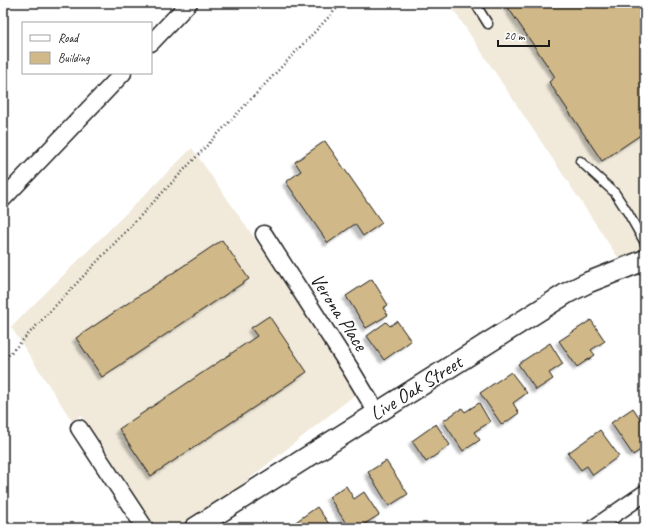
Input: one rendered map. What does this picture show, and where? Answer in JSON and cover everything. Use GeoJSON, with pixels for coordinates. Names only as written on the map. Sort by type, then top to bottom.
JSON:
{"type":"FeatureCollection","features":[{"type":"Feature","properties":{"kind":"street"},"geometry":{"type":"LineString","coordinates":[[152,42],[189,3]]}},
{"type":"Feature","properties":{"kind":"street"},"geometry":{"type":"LineString","coordinates":[[3,199],[122,74]]}},
{"type":"Feature","properties":{"kind":"street","name":"Verona Place"},"geometry":{"type":"LineString","coordinates":[[264,234],[377,413]]}},
{"type":"Feature","properties":{"kind":"street","name":"Live Oak Street"},"geometry":{"type":"LineString","coordinates":[[195,528],[566,293],[589,282],[645,260]]}},
{"type":"Feature","properties":{"kind":"street"},"geometry":{"type":"LineString","coordinates":[[79,428],[144,528]]}},
{"type":"Feature","properties":{"kind":"street"},"geometry":{"type":"LineString","coordinates":[[594,528],[645,494]]}},
{"type":"Feature","properties":{"kind":"lane"},"geometry":{"type":"LineString","coordinates":[[474,3],[488,24]]}},
{"type":"Feature","properties":{"kind":"lane"},"geometry":{"type":"LineString","coordinates":[[580,161],[615,193],[645,243]]}},
{"type":"Feature","properties":{"kind":"path"},"geometry":{"type":"LineString","coordinates":[[3,361],[342,3]]}},
{"type":"Feature","properties":{"kind":"shaded area"},"geometry":{"type":"Polygon","coordinates":[[[449,3],[645,3],[645,250],[619,259],[449,3]]]}},
{"type":"Feature","properties":{"kind":"shaded area"},"geometry":{"type":"Polygon","coordinates":[[[192,148],[271,262],[356,394],[234,491],[176,528],[155,528],[81,415],[72,421],[11,327],[192,148]]]}},
{"type":"Feature","properties":{"kind":"building"},"geometry":{"type":"Polygon","coordinates":[[[505,3],[645,3],[645,132],[602,161],[549,82],[555,77],[505,3]]]}},
{"type":"Feature","properties":{"kind":"building"},"geometry":{"type":"Polygon","coordinates":[[[325,141],[382,223],[363,236],[355,224],[328,243],[286,182],[301,171],[295,162],[325,141]]]}},
{"type":"Feature","properties":{"kind":"building"},"geometry":{"type":"Polygon","coordinates":[[[222,240],[249,279],[102,377],[76,338],[222,240]]]}},
{"type":"Feature","properties":{"kind":"building"},"geometry":{"type":"Polygon","coordinates":[[[372,279],[388,305],[383,308],[388,315],[366,328],[346,296],[372,279]]]}},
{"type":"Feature","properties":{"kind":"building"},"geometry":{"type":"Polygon","coordinates":[[[269,316],[307,372],[151,476],[119,429],[257,336],[251,328],[269,316]]]}},
{"type":"Feature","properties":{"kind":"building"},"geometry":{"type":"Polygon","coordinates":[[[591,320],[605,341],[591,350],[595,355],[577,367],[559,341],[591,320]]]}},
{"type":"Feature","properties":{"kind":"building"},"geometry":{"type":"Polygon","coordinates":[[[397,321],[411,341],[384,360],[367,336],[386,322],[390,326],[397,321]]]}},
{"type":"Feature","properties":{"kind":"building"},"geometry":{"type":"Polygon","coordinates":[[[550,343],[563,364],[549,373],[553,379],[536,390],[518,364],[550,343]]]}},
{"type":"Feature","properties":{"kind":"building"},"geometry":{"type":"Polygon","coordinates":[[[511,372],[527,393],[513,403],[519,413],[502,425],[480,393],[511,372]]]}},
{"type":"Feature","properties":{"kind":"building"},"geometry":{"type":"Polygon","coordinates":[[[479,403],[490,422],[474,432],[480,440],[463,451],[443,421],[462,408],[465,412],[479,403]]]}},
{"type":"Feature","properties":{"kind":"building"},"geometry":{"type":"Polygon","coordinates":[[[633,408],[645,426],[645,447],[633,455],[611,423],[633,408]]]}},
{"type":"Feature","properties":{"kind":"building"},"geometry":{"type":"Polygon","coordinates":[[[436,424],[450,445],[426,462],[412,441],[436,424]]]}},
{"type":"Feature","properties":{"kind":"building"},"geometry":{"type":"Polygon","coordinates":[[[600,430],[619,456],[593,475],[587,466],[581,470],[568,453],[600,430]]]}},
{"type":"Feature","properties":{"kind":"building"},"geometry":{"type":"Polygon","coordinates":[[[386,461],[408,494],[389,506],[368,472],[386,461]]]}},
{"type":"Feature","properties":{"kind":"building"},"geometry":{"type":"Polygon","coordinates":[[[346,486],[354,499],[364,492],[379,515],[358,528],[349,528],[329,497],[346,486]]]}},
{"type":"Feature","properties":{"kind":"building"},"geometry":{"type":"Polygon","coordinates":[[[317,507],[332,528],[291,528],[290,526],[317,507]]]}}]}
